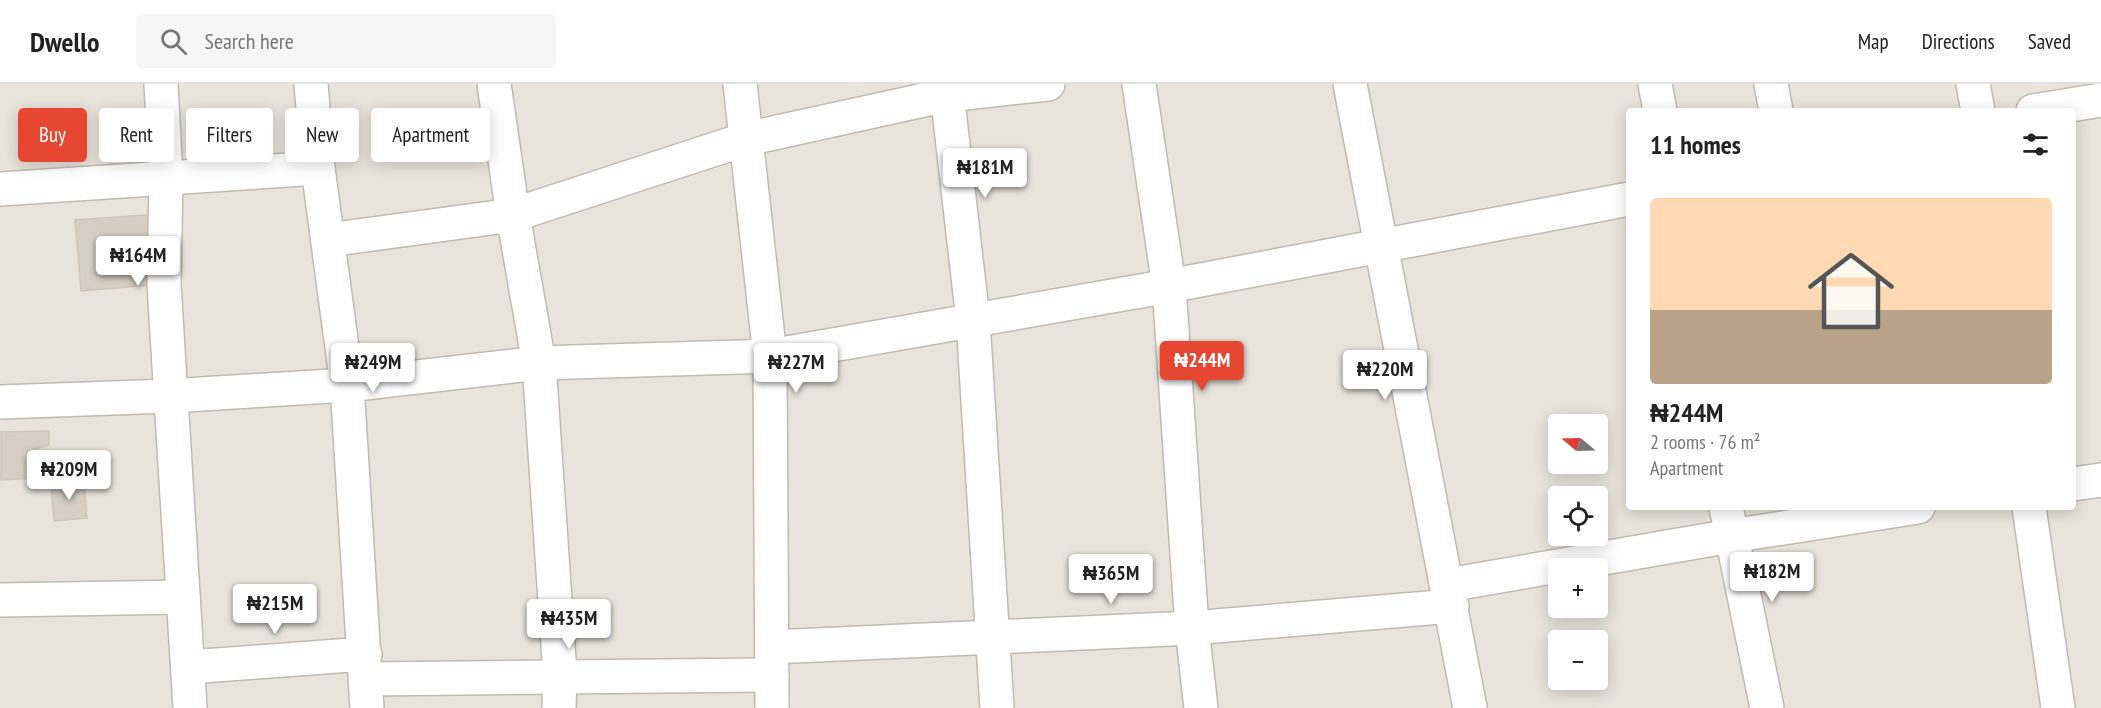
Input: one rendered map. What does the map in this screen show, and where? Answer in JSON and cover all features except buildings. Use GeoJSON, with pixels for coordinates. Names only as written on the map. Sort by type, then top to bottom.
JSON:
{"type":"FeatureCollection","features":[{"type":"Feature","properties":{"kind":"street"},"geometry":{"type":"LineString","coordinates":[[161,84],[166,178],[164,284],[169,396],[190,708]]}},
{"type":"Feature","properties":{"kind":"street"},"geometry":{"type":"LineString","coordinates":[[311,84],[318,168],[347,385],[366,680]]}},
{"type":"Feature","properties":{"kind":"street"},"geometry":{"type":"LineString","coordinates":[[494,84],[513,215],[539,363],[560,675],[560,708]]}},
{"type":"Feature","properties":{"kind":"street"},"geometry":{"type":"LineString","coordinates":[[740,84],[770,356],[772,708]]}},
{"type":"Feature","properties":{"kind":"street"},"geometry":{"type":"LineString","coordinates":[[328,240],[513,215],[746,139],[947,89],[1048,84]]}},
{"type":"Feature","properties":{"kind":"street"},"geometry":{"type":"LineString","coordinates":[[1139,84],[1169,286],[1192,628],[1201,708]]}},
{"type":"Feature","properties":{"kind":"street"},"geometry":{"type":"LineString","coordinates":[[1350,84],[1470,708]]}},
{"type":"Feature","properties":{"kind":"street"},"geometry":{"type":"LineString","coordinates":[[1655,84],[1659,108]]}},
{"type":"Feature","properties":{"kind":"street"},"geometry":{"type":"LineString","coordinates":[[1771,84],[1775,108]]}},
{"type":"Feature","properties":{"kind":"street"},"geometry":{"type":"LineString","coordinates":[[1973,84],[1977,108]]}},
{"type":"Feature","properties":{"kind":"street"},"geometry":{"type":"LineString","coordinates":[[947,89],[973,320],[997,708]]}},
{"type":"Feature","properties":{"kind":"street"},"geometry":{"type":"LineString","coordinates":[[2052,108],[2101,100]]}},
{"type":"Feature","properties":{"kind":"street"},"geometry":{"type":"LineString","coordinates":[[0,189],[318,168]]}},
{"type":"Feature","properties":{"kind":"street"},"geometry":{"type":"LineString","coordinates":[[0,402],[169,396],[347,385],[539,363],[770,356],[1169,286],[1626,200]]}},
{"type":"Feature","properties":{"kind":"street"},"geometry":{"type":"LineString","coordinates":[[2076,484],[2101,480]]}},
{"type":"Feature","properties":{"kind":"street"},"geometry":{"type":"LineString","coordinates":[[189,667],[366,680],[560,675],[772,661],[992,636],[1192,628],[1450,596],[1729,521],[1878,510]]}},
{"type":"Feature","properties":{"kind":"street"},"geometry":{"type":"LineString","coordinates":[[2029,510],[2058,708]]}},
{"type":"Feature","properties":{"kind":"street"},"geometry":{"type":"LineString","coordinates":[[1729,521],[1760,662],[1767,708]]}},
{"type":"Feature","properties":{"kind":"street"},"geometry":{"type":"LineString","coordinates":[[0,600],[183,597]]}},
{"type":"Feature","properties":{"kind":"shaded area"},"geometry":{"type":"Polygon","coordinates":[[[0,84],[2101,84],[2101,708],[0,708],[0,84]]]}}]}
